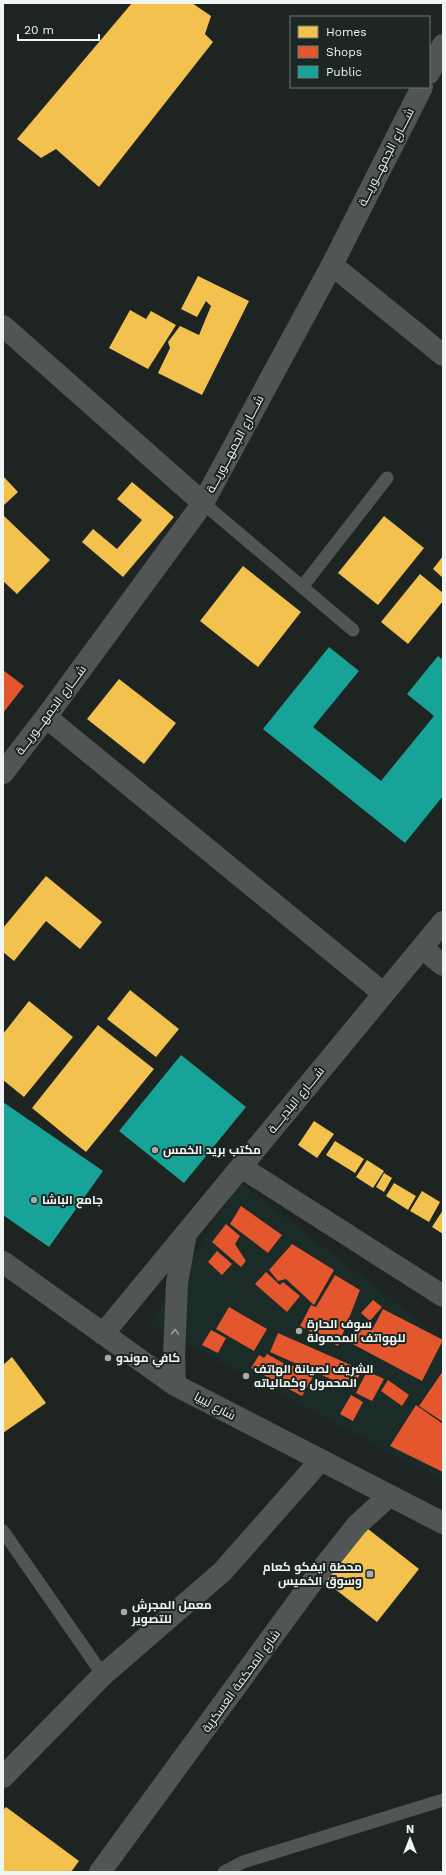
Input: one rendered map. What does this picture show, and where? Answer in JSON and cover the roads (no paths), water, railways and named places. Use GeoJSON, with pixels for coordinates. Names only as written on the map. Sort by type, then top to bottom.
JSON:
{"type":"FeatureCollection","features":[{"type":"Feature","properties":{"kind":"street"},"geometry":{"type":"LineString","coordinates":[[430,71],[443,45]]}},
{"type":"Feature","properties":{"kind":"street","name":"شــــارع الجمهـــوريـــة"},"geometry":{"type":"LineString","coordinates":[[3,773],[46,717],[203,503],[332,265],[421,88]]}},
{"type":"Feature","properties":{"kind":"street"},"geometry":{"type":"LineString","coordinates":[[332,265],[443,355]]}},
{"type":"Feature","properties":{"kind":"street"},"geometry":{"type":"LineString","coordinates":[[3,326],[203,503]]}},
{"type":"Feature","properties":{"kind":"street"},"geometry":{"type":"LineString","coordinates":[[46,717],[383,993]]}},
{"type":"Feature","properties":{"kind":"street","name":"شــــارع البلديــــة"},"geometry":{"type":"LineString","coordinates":[[103,1334],[443,922]]}},
{"type":"Feature","properties":{"kind":"street"},"geometry":{"type":"LineString","coordinates":[[422,949],[443,965]]}},
{"type":"Feature","properties":{"kind":"street"},"geometry":{"type":"LineString","coordinates":[[241,1167],[443,1296]]}},
{"type":"Feature","properties":{"kind":"street"},"geometry":{"type":"LineString","coordinates":[[175,1384],[174,1355],[177,1283],[186,1232]]}},
{"type":"Feature","properties":{"kind":"street","name":"شارع ليبيا"},"geometry":{"type":"LineString","coordinates":[[3,1262],[175,1384],[443,1523]]}},
{"type":"Feature","properties":{"kind":"street"},"geometry":{"type":"LineString","coordinates":[[3,1777],[103,1675],[222,1572],[321,1460]]}},
{"type":"Feature","properties":{"kind":"street","name":"شارع المحكمة العسكرية"},"geometry":{"type":"LineString","coordinates":[[100,1872],[318,1574],[357,1525],[389,1496]]}},
{"type":"Feature","properties":{"kind":"lane"},"geometry":{"type":"LineString","coordinates":[[302,587],[387,478]]}},
{"type":"Feature","properties":{"kind":"lane"},"geometry":{"type":"LineString","coordinates":[[203,503],[352,630]]}},
{"type":"Feature","properties":{"kind":"lane"},"geometry":{"type":"LineString","coordinates":[[3,1531],[103,1675]]}},
{"type":"Feature","properties":{"kind":"lane"},"geometry":{"type":"LineString","coordinates":[[224,1872],[243,1862],[443,1800]]}},
{"type":"Feature","properties":{"kind":"place","name":"مكتب بريد الخمس"},"geometry":{"type":"Point","coordinates":[155,1150]}},
{"type":"Feature","properties":{"kind":"place","name":"جامع الباشا"},"geometry":{"type":"Point","coordinates":[34,1200]}},
{"type":"Feature","properties":{"kind":"place","name":"سوف الحارة للهواتف المحمولة"},"geometry":{"type":"Point","coordinates":[299,1331]}},
{"type":"Feature","properties":{"kind":"place","name":"كافي موندو"},"geometry":{"type":"Point","coordinates":[108,1358]}},
{"type":"Feature","properties":{"kind":"place","name":"الشريف لصيانة الهاتف المحمول وكمالياته"},"geometry":{"type":"Point","coordinates":[246,1376]}},
{"type":"Feature","properties":{"kind":"place","name":"محطة ايفكو كعام وسوق الخميس"},"geometry":{"type":"Point","coordinates":[370,1574]}},
{"type":"Feature","properties":{"kind":"place","name":"معمل المجرش للتصوير"},"geometry":{"type":"Point","coordinates":[124,1612]}}]}
